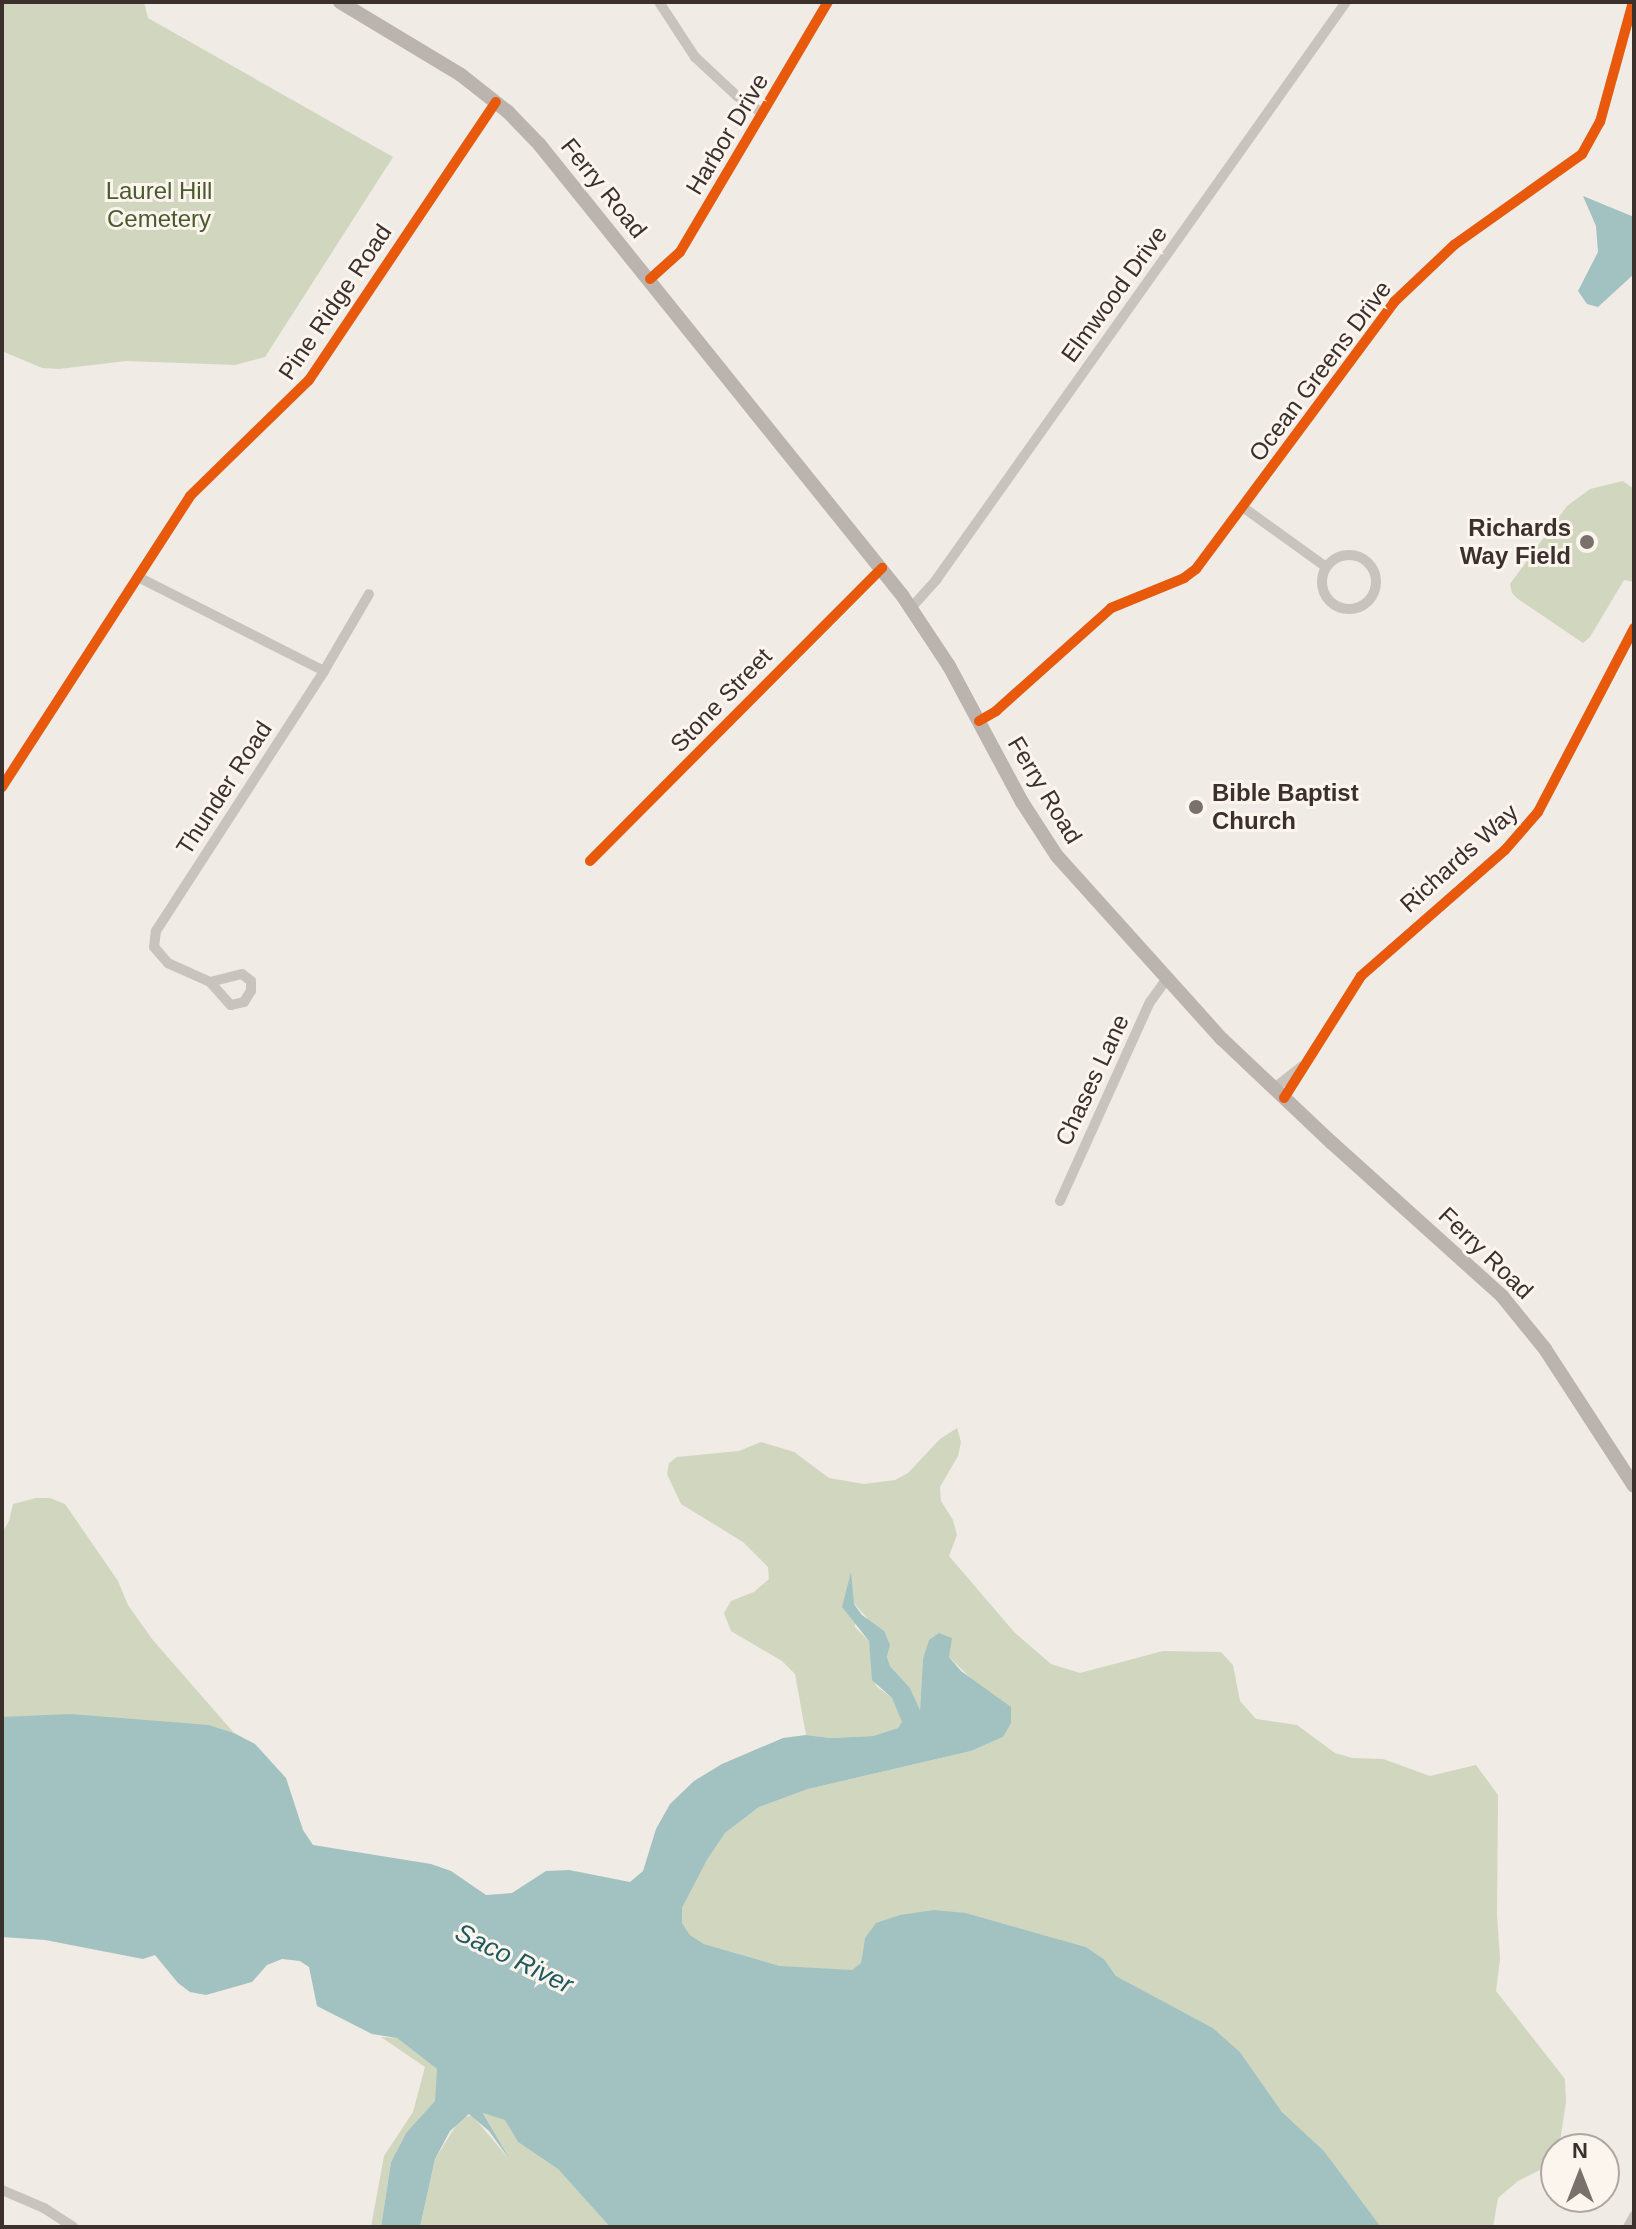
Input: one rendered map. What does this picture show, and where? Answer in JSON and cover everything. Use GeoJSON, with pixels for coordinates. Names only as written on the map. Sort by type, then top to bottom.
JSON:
{"type":"FeatureCollection","features":[{"type":"Feature","properties":{"kind":"main road","name":"Ferry Road"},"geometry":{"type":"LineString","coordinates":[[340,2],[440,61],[496,102],[539,144],[882,568],[911,608],[979,721],[1042,835],[1167,979],[1279,1094],[1502,1296],[1545,1349],[1634,1486]]}},
{"type":"Feature","properties":{"kind":"street"},"geometry":{"type":"LineString","coordinates":[[659,2],[695,57],[731,91],[762,113]]}},
{"type":"Feature","properties":{"kind":"street","name":"Harbor Drive"},"geometry":{"type":"LineString","coordinates":[[650,279],[680,252],[828,2]]}},
{"type":"Feature","properties":{"kind":"street","name":"Elmwood Drive"},"geometry":{"type":"LineString","coordinates":[[911,608],[936,580],[1346,2]]}},
{"type":"Feature","properties":{"kind":"street","name":"Ocean Greens Drive"},"geometry":{"type":"LineString","coordinates":[[979,721],[996,711],[1111,608],[1190,574],[1209,556],[1374,325],[1408,287],[1454,245],[1568,167],[1588,146],[1600,122],[1633,2]]}},
{"type":"Feature","properties":{"kind":"street","name":"Pine Ridge Road"},"geometry":{"type":"LineString","coordinates":[[2,787],[140,578],[190,496],[309,380],[496,102]]}},
{"type":"Feature","properties":{"kind":"street"},"geometry":{"type":"LineString","coordinates":[[1244,508],[1326,567]]}},
{"type":"Feature","properties":{"kind":"street"},"geometry":{"type":"LineString","coordinates":[[1342,556],[1360,558],[1370,566],[1375,577],[1372,596],[1357,607],[1344,608],[1333,603],[1322,588],[1326,567],[1342,556]]}},
{"type":"Feature","properties":{"kind":"street","name":"Stone Street"},"geometry":{"type":"LineString","coordinates":[[590,861],[882,568]]}},
{"type":"Feature","properties":{"kind":"street"},"geometry":{"type":"LineString","coordinates":[[140,578],[324,671]]}},
{"type":"Feature","properties":{"kind":"street","name":"Thunder Road"},"geometry":{"type":"LineString","coordinates":[[210,982],[160,958],[154,947],[156,931],[324,671],[369,594]]}},
{"type":"Feature","properties":{"kind":"street","name":"Richards Way"},"geometry":{"type":"LineString","coordinates":[[1279,1094],[1302,1066],[1352,987],[1372,964],[1525,829],[1556,781],[1632,636]]}},
{"type":"Feature","properties":{"kind":"street","name":"Chases Lane"},"geometry":{"type":"LineString","coordinates":[[1060,1201],[1150,1002],[1167,979]]}},
{"type":"Feature","properties":{"kind":"street"},"geometry":{"type":"LineString","coordinates":[[2,2190],[44,2208],[73,2227]]}},
{"type":"Feature","properties":{"kind":"street"},"geometry":{"type":"LineString","coordinates":[[1628,2227],[1634,2216]]}},
{"type":"Feature","properties":{"kind":"green space","name":"Laurel Hill Cemetery"},"geometry":{"type":"Polygon","coordinates":[[[2,2],[144,2],[148,18],[393,157],[265,357],[235,365],[126,361],[59,369],[42,368],[2,351],[2,2]]]}},
{"type":"Feature","properties":{"kind":"green space","name":"Richards Way Field"},"geometry":{"type":"Polygon","coordinates":[[[1623,481],[1634,489],[1634,582],[1624,580],[1590,637],[1583,643],[1518,599],[1512,593],[1510,584],[1567,506],[1590,489],[1623,481]]]}},
{"type":"Feature","properties":{"kind":"green space"},"geometry":{"type":"Polygon","coordinates":[[[957,1428],[961,1442],[958,1456],[940,1487],[941,1501],[953,1520],[957,1535],[949,1556],[1015,1633],[1051,1664],[1080,1673],[1163,1651],[1221,1652],[1233,1665],[1240,1701],[1256,1719],[1297,1725],[1335,1753],[1352,1758],[1383,1759],[1430,1776],[1476,1765],[1498,1795],[1497,1914],[1500,1959],[1496,1991],[1565,2079],[1566,2102],[1561,2133],[1540,2133],[1540,2170],[1518,2181],[1498,2198],[1493,2227],[1381,2227],[1324,2151],[1282,2112],[1240,2052],[1213,2028],[1116,1976],[1104,1959],[1086,1947],[966,1913],[865,1938],[861,1964],[852,1970],[819,1971],[780,1966],[704,1944],[690,1935],[682,1923],[682,1908],[707,1860],[725,1833],[759,1807],[808,1789],[971,1751],[1003,1737],[996,1696],[978,1685],[949,1657],[923,1659],[920,1710],[910,1688],[890,1666],[887,1657],[890,1645],[854,1603],[855,1627],[869,1641],[876,1686],[892,1698],[903,1722],[898,1728],[873,1736],[830,1738],[806,1735],[795,1674],[782,1661],[731,1631],[724,1613],[731,1601],[754,1592],[769,1579],[768,1567],[743,1542],[681,1504],[667,1474],[669,1463],[677,1457],[739,1451],[761,1442],[794,1452],[829,1478],[864,1484],[895,1480],[908,1473],[940,1439],[957,1428]]]}},
{"type":"Feature","properties":{"kind":"green space"},"geometry":{"type":"Polygon","coordinates":[[[50,1498],[65,1504],[118,1581],[128,1605],[152,1639],[234,1733],[209,1725],[2,1717],[2,1533],[13,1504],[50,1498]]]}},
{"type":"Feature","properties":{"kind":"green space"},"geometry":{"type":"Polygon","coordinates":[[[381,2037],[397,2038],[437,2069],[436,2101],[406,2133],[391,2162],[381,2227],[371,2227],[384,2156],[413,2112],[425,2067],[381,2037]]]}},
{"type":"Feature","properties":{"kind":"green space"},"geometry":{"type":"Polygon","coordinates":[[[483,2112],[505,2119],[518,2142],[558,2169],[610,2227],[420,2227],[435,2159],[460,2119],[472,2115],[509,2159],[483,2112]]]}},
{"type":"Feature","properties":{"kind":"water"},"geometry":{"type":"Polygon","coordinates":[[[1583,196],[1634,217],[1634,274],[1598,307],[1587,304],[1578,291],[1598,252],[1596,226],[1583,196]]]}},
{"type":"Feature","properties":{"kind":"water","name":"Saco River"},"geometry":{"type":"Polygon","coordinates":[[[851,1572],[854,1604],[862,1615],[884,1631],[890,1645],[887,1657],[890,1666],[910,1688],[920,1710],[923,1659],[929,1640],[939,1633],[952,1638],[949,1657],[961,1671],[1011,1707],[1011,1723],[1003,1737],[971,1751],[808,1789],[759,1807],[725,1833],[707,1860],[682,1908],[682,1923],[690,1935],[704,1944],[780,1966],[852,1970],[861,1963],[865,1938],[876,1923],[900,1915],[934,1910],[966,1913],[1086,1947],[1104,1959],[1116,1976],[1213,2028],[1240,2052],[1282,2112],[1324,2151],[1381,2227],[610,2227],[558,2169],[518,2142],[505,2120],[483,2113],[510,2160],[489,2131],[469,2114],[450,2131],[435,2159],[420,2227],[381,2227],[391,2162],[406,2133],[435,2101],[437,2069],[397,2038],[372,2034],[317,2006],[309,1967],[300,1961],[282,1959],[267,1965],[252,1982],[206,1995],[190,1992],[178,1983],[155,1955],[143,1959],[45,1940],[2,1937],[2,1717],[70,1714],[209,1725],[234,1733],[255,1744],[286,1778],[303,1830],[313,1845],[431,1864],[451,1871],[486,1895],[512,1893],[546,1871],[569,1870],[630,1882],[643,1871],[656,1829],[670,1804],[694,1781],[722,1764],[783,1738],[806,1735],[830,1738],[873,1736],[898,1728],[902,1722],[892,1698],[872,1680],[869,1641],[842,1607],[851,1572]]]}},
{"type":"Feature","properties":{"kind":"cycle path"},"geometry":{"type":"LineString","coordinates":[[650,279],[680,252],[828,2]]}},
{"type":"Feature","properties":{"kind":"cycle path"},"geometry":{"type":"LineString","coordinates":[[979,721],[996,711],[1111,608],[1184,578],[1196,569],[1394,302],[1454,245],[1582,154],[1600,122],[1633,2]]}},
{"type":"Feature","properties":{"kind":"cycle path"},"geometry":{"type":"LineString","coordinates":[[2,787],[190,496],[309,380],[496,102]]}},
{"type":"Feature","properties":{"kind":"cycle path"},"geometry":{"type":"LineString","coordinates":[[590,861],[882,568]]}},
{"type":"Feature","properties":{"kind":"cycle path"},"geometry":{"type":"LineString","coordinates":[[1284,1098],[1361,976],[1505,850],[1538,812],[1634,628]]}},
{"type":"Feature","properties":{"kind":"place","name":"Richards Way Field"},"geometry":{"type":"Point","coordinates":[1587,542]}},
{"type":"Feature","properties":{"kind":"place","name":"Bible Baptist Church"},"geometry":{"type":"Point","coordinates":[1196,807]}}]}
